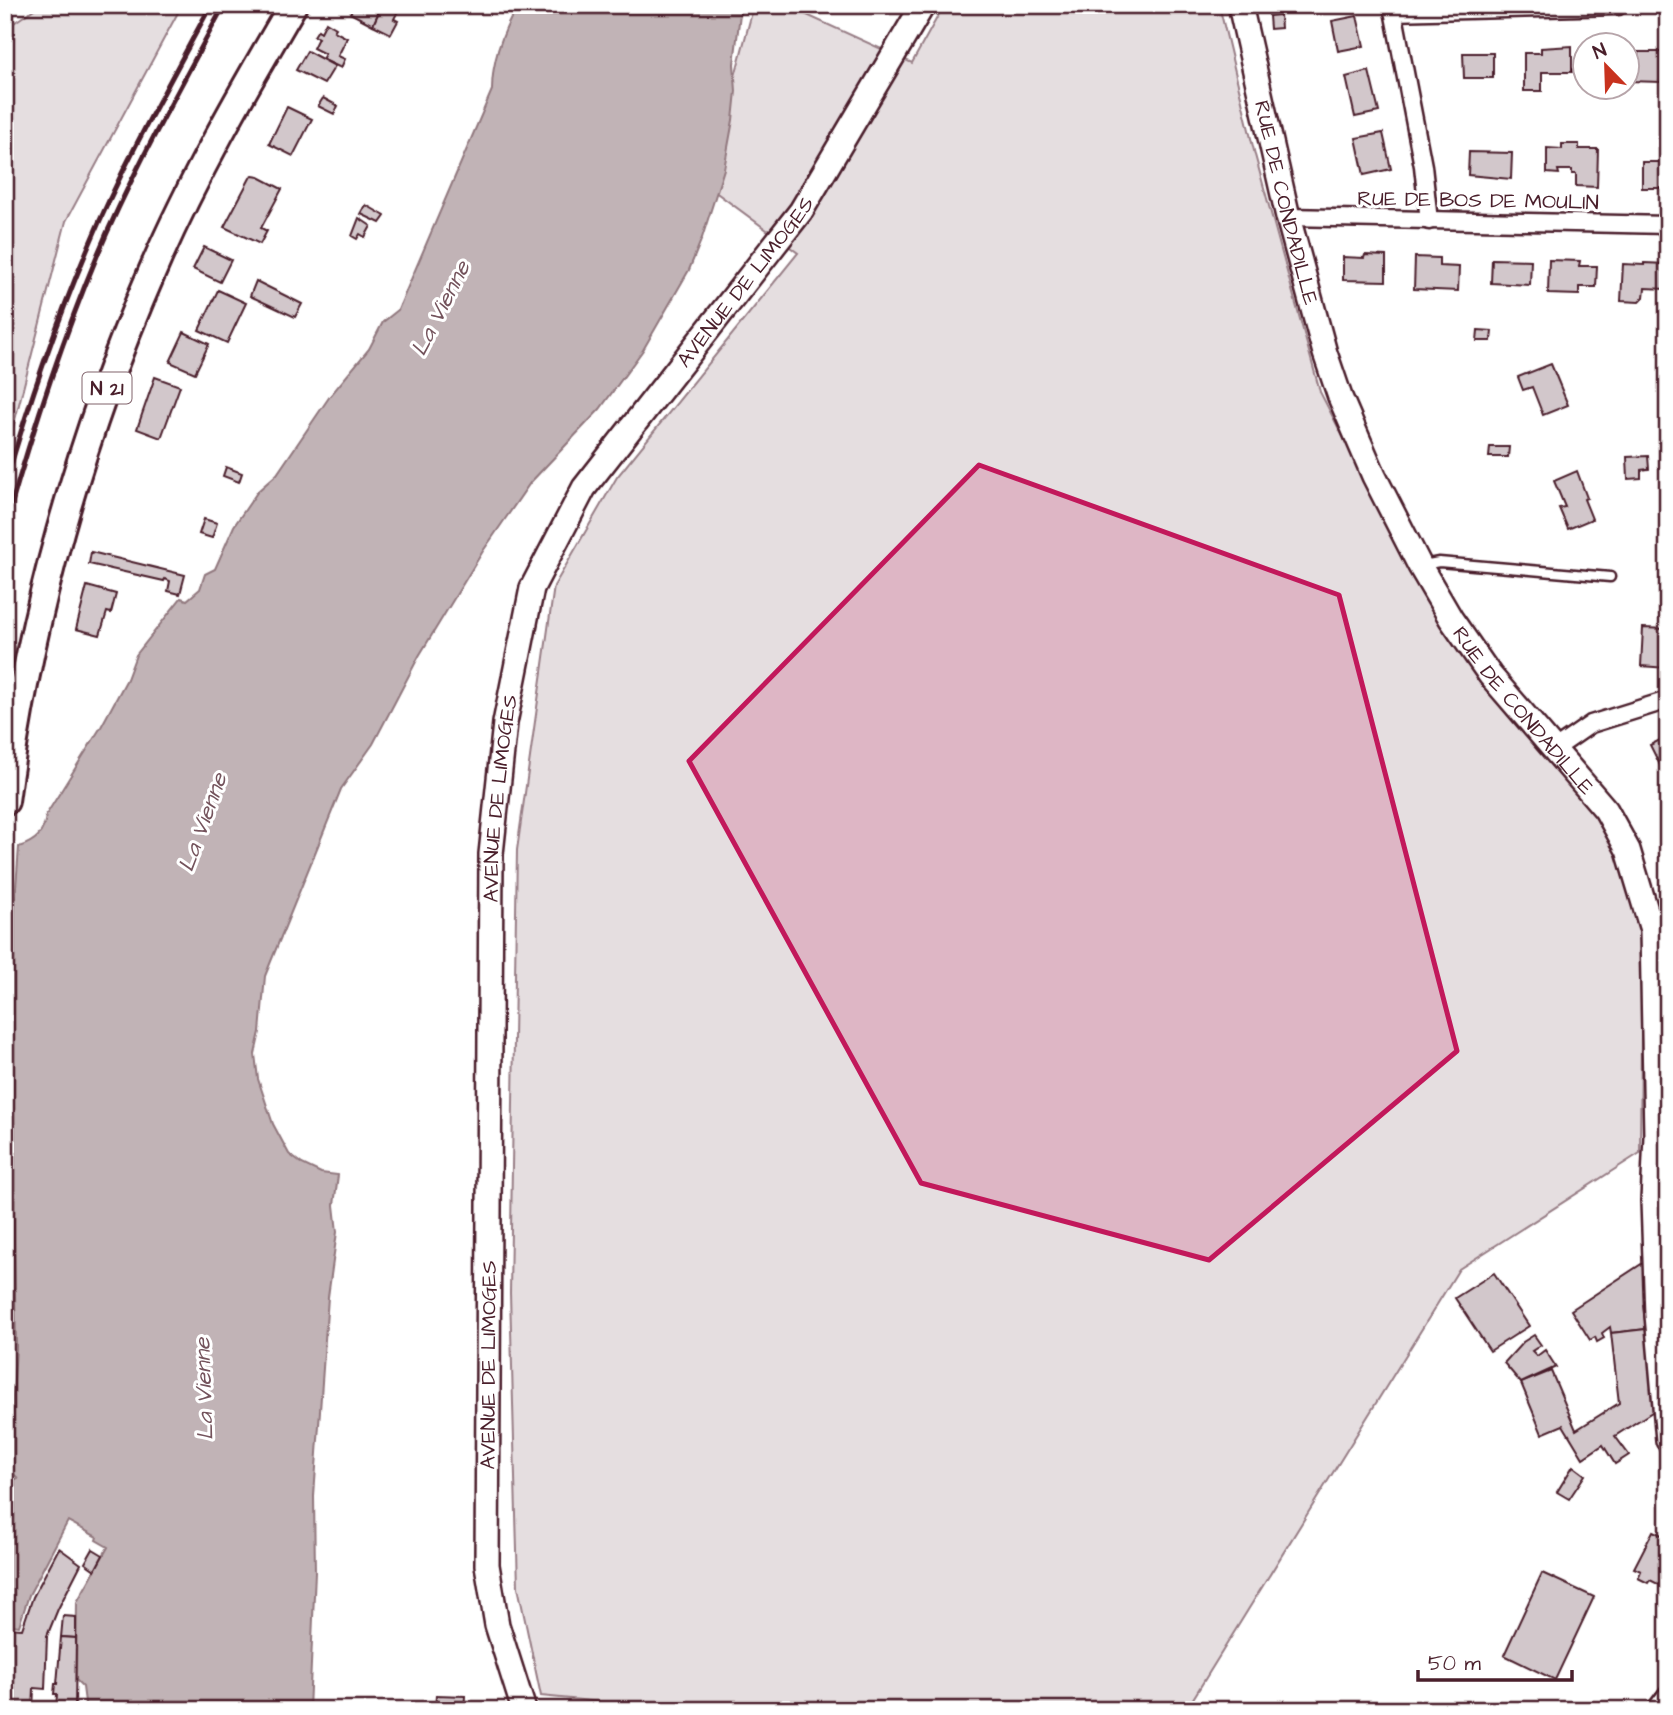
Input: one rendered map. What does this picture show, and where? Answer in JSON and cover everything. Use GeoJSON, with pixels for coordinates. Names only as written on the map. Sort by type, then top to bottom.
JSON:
{"type":"FeatureCollection","features":[{"type":"Feature","properties":{"kind":"main road","name":"N 21"},"geometry":{"type":"LineString","coordinates":[[5,801],[26,672],[56,547],[114,365],[152,272],[193,183],[241,93],[293,5]]}},
{"type":"Feature","properties":{"kind":"main road","name":"AVENUE DE LIMOGES"},"geometry":{"type":"LineString","coordinates":[[524,1710],[497,1625],[487,1566],[491,854],[505,723],[532,587],[584,488],[802,211],[923,5]]}},
{"type":"Feature","properties":{"kind":"main road","name":"RUE DE CONDADILLE"},"geometry":{"type":"LineString","coordinates":[[1241,5],[1288,217],[1325,353],[1340,397],[1374,476],[1420,566],[1451,619],[1490,675],[1606,810],[1628,850],[1652,930],[1656,1136],[1653,1201],[1657,1315],[1668,1440]]}},
{"type":"Feature","properties":{"kind":"street"},"geometry":{"type":"LineString","coordinates":[[1429,221],[1423,166],[1392,8],[1618,6]]}},
{"type":"Feature","properties":{"kind":"street","name":"RUE DE BOS DE MOULIN"},"geometry":{"type":"LineString","coordinates":[[1288,217],[1668,225]]}},
{"type":"Feature","properties":{"kind":"street"},"geometry":{"type":"LineString","coordinates":[[1555,749],[1591,724],[1668,701]]}},
{"type":"Feature","properties":{"kind":"street"},"geometry":{"type":"LineString","coordinates":[[1656,1710],[1668,1693]]}},
{"type":"Feature","properties":{"kind":"lane"},"geometry":{"type":"LineString","coordinates":[[1420,566],[1439,562],[1610,577]]}},
{"type":"Feature","properties":{"kind":"highlighted area"},"geometry":{"type":"Polygon","coordinates":[[[979,465],[1339,595],[1457,1051],[1209,1260],[921,1183],[689,761],[979,465]]]}},
{"type":"Feature","properties":{"kind":"shaded area"},"geometry":{"type":"Polygon","coordinates":[[[40,5],[182,5],[66,221],[5,459],[5,29],[40,5]]]}},
{"type":"Feature","properties":{"kind":"shaded area"},"geometry":{"type":"Polygon","coordinates":[[[754,5],[785,5],[912,63],[944,5],[1219,5],[1255,155],[1320,392],[1416,579],[1600,820],[1624,863],[1642,921],[1640,1153],[1459,1269],[1186,1710],[682,1710],[541,1696],[518,1587],[510,1293],[517,850],[554,586],[617,477],[798,253],[706,185],[754,5]]]}},
{"type":"Feature","properties":{"kind":"water","name":"La Vienne"},"geometry":{"type":"Polygon","coordinates":[[[518,5],[741,5],[734,64],[736,91],[733,120],[724,169],[689,270],[643,350],[600,409],[530,483],[483,551],[419,656],[373,744],[341,789],[265,976],[260,1032],[255,1054],[258,1079],[273,1124],[289,1154],[321,1173],[338,1175],[334,1205],[337,1232],[328,1297],[314,1496],[315,1572],[309,1710],[86,1710],[83,1687],[76,1680],[77,1602],[108,1547],[96,1540],[97,1537],[68,1521],[29,1595],[19,1626],[5,1624],[5,1540],[9,1482],[18,1478],[5,1467],[5,1454],[11,1429],[16,1347],[9,981],[19,847],[41,832],[46,815],[101,727],[127,679],[136,655],[181,598],[187,600],[200,589],[205,574],[215,569],[234,526],[258,491],[277,474],[330,396],[369,349],[383,322],[398,310],[492,90],[499,46],[518,5]]]}},
{"type":"Feature","properties":{"kind":"building"},"geometry":{"type":"Polygon","coordinates":[[[354,5],[382,5],[373,25],[350,13],[354,5]]]}},
{"type":"Feature","properties":{"kind":"building"},"geometry":{"type":"Polygon","coordinates":[[[382,5],[388,5],[398,11],[394,19],[398,21],[391,34],[373,25],[382,5]]]}},
{"type":"Feature","properties":{"kind":"building"},"geometry":{"type":"Polygon","coordinates":[[[1280,15],[1281,28],[1270,29],[1269,16],[1280,15]]]}},
{"type":"Feature","properties":{"kind":"building"},"geometry":{"type":"Polygon","coordinates":[[[1357,16],[1364,46],[1338,51],[1332,21],[1357,16]]]}},
{"type":"Feature","properties":{"kind":"building"},"geometry":{"type":"Polygon","coordinates":[[[326,22],[336,28],[334,31],[347,38],[338,56],[345,59],[341,68],[322,59],[325,54],[313,48],[318,38],[314,36],[318,30],[321,32],[326,22]]]}},
{"type":"Feature","properties":{"kind":"building"},"geometry":{"type":"Polygon","coordinates":[[[1572,46],[1572,72],[1542,72],[1542,91],[1524,91],[1524,53],[1541,53],[1541,48],[1572,46]]]}},
{"type":"Feature","properties":{"kind":"building"},"geometry":{"type":"Polygon","coordinates":[[[307,51],[335,66],[324,84],[296,70],[307,51]]]}},
{"type":"Feature","properties":{"kind":"building"},"geometry":{"type":"Polygon","coordinates":[[[1642,52],[1661,52],[1661,82],[1642,81],[1642,52]]]}},
{"type":"Feature","properties":{"kind":"building"},"geometry":{"type":"Polygon","coordinates":[[[1463,53],[1493,53],[1493,78],[1464,78],[1463,53]]]}},
{"type":"Feature","properties":{"kind":"building"},"geometry":{"type":"Polygon","coordinates":[[[1369,71],[1379,112],[1355,117],[1346,77],[1369,71]]]}},
{"type":"Feature","properties":{"kind":"building"},"geometry":{"type":"Polygon","coordinates":[[[323,98],[338,106],[334,114],[318,106],[323,98]]]}},
{"type":"Feature","properties":{"kind":"building"},"geometry":{"type":"Polygon","coordinates":[[[287,107],[312,119],[293,156],[269,144],[287,107]]]}},
{"type":"Feature","properties":{"kind":"building"},"geometry":{"type":"Polygon","coordinates":[[[1383,133],[1391,169],[1364,175],[1356,138],[1383,133]]]}},
{"type":"Feature","properties":{"kind":"building"},"geometry":{"type":"Polygon","coordinates":[[[1562,144],[1579,144],[1579,149],[1598,149],[1597,187],[1576,186],[1576,174],[1572,174],[1572,170],[1558,170],[1559,174],[1547,173],[1547,148],[1562,149],[1562,144]]]}},
{"type":"Feature","properties":{"kind":"building"},"geometry":{"type":"Polygon","coordinates":[[[1469,152],[1512,153],[1511,179],[1468,175],[1469,152]]]}},
{"type":"Feature","properties":{"kind":"building"},"geometry":{"type":"Polygon","coordinates":[[[1642,162],[1668,162],[1668,188],[1642,188],[1642,162]]]}},
{"type":"Feature","properties":{"kind":"building"},"geometry":{"type":"Polygon","coordinates":[[[253,176],[282,189],[261,228],[267,231],[260,244],[224,227],[253,176]]]}},
{"type":"Feature","properties":{"kind":"building"},"geometry":{"type":"Polygon","coordinates":[[[366,205],[385,216],[380,223],[361,214],[366,205]]]}},
{"type":"Feature","properties":{"kind":"building"},"geometry":{"type":"Polygon","coordinates":[[[359,218],[371,226],[365,237],[360,234],[357,239],[352,236],[359,218]]]}},
{"type":"Feature","properties":{"kind":"building"},"geometry":{"type":"Polygon","coordinates":[[[204,247],[231,260],[220,282],[193,269],[204,247]]]}},
{"type":"Feature","properties":{"kind":"building"},"geometry":{"type":"Polygon","coordinates":[[[1365,255],[1386,256],[1386,281],[1343,280],[1343,257],[1364,258],[1365,255]]]}},
{"type":"Feature","properties":{"kind":"building"},"geometry":{"type":"Polygon","coordinates":[[[1415,257],[1439,258],[1439,266],[1459,267],[1458,291],[1414,289],[1415,257]]]}},
{"type":"Feature","properties":{"kind":"building"},"geometry":{"type":"Polygon","coordinates":[[[1492,259],[1531,260],[1530,285],[1491,283],[1492,259]]]}},
{"type":"Feature","properties":{"kind":"building"},"geometry":{"type":"Polygon","coordinates":[[[1549,260],[1580,261],[1579,266],[1597,266],[1596,287],[1579,287],[1579,295],[1548,294],[1549,260]]]}},
{"type":"Feature","properties":{"kind":"building"},"geometry":{"type":"Polygon","coordinates":[[[1623,264],[1667,264],[1666,289],[1645,288],[1644,297],[1639,302],[1621,301],[1623,264]]]}},
{"type":"Feature","properties":{"kind":"building"},"geometry":{"type":"Polygon","coordinates":[[[256,281],[302,304],[295,317],[250,296],[256,281]]]}},
{"type":"Feature","properties":{"kind":"building"},"geometry":{"type":"Polygon","coordinates":[[[218,290],[246,303],[227,343],[199,330],[218,290]]]}},
{"type":"Feature","properties":{"kind":"building"},"geometry":{"type":"Polygon","coordinates":[[[1478,330],[1492,331],[1491,341],[1477,341],[1478,330]]]}},
{"type":"Feature","properties":{"kind":"building"},"geometry":{"type":"Polygon","coordinates":[[[184,332],[209,344],[195,373],[170,362],[184,332]]]}},
{"type":"Feature","properties":{"kind":"building"},"geometry":{"type":"Polygon","coordinates":[[[1551,364],[1568,405],[1543,415],[1532,387],[1523,390],[1518,377],[1551,364]]]}},
{"type":"Feature","properties":{"kind":"building"},"geometry":{"type":"Polygon","coordinates":[[[155,377],[180,386],[161,438],[137,429],[155,377]]]}},
{"type":"Feature","properties":{"kind":"building"},"geometry":{"type":"Polygon","coordinates":[[[1490,447],[1509,447],[1508,457],[1489,457],[1490,447]]]}},
{"type":"Feature","properties":{"kind":"building"},"geometry":{"type":"Polygon","coordinates":[[[1648,456],[1649,469],[1641,470],[1641,478],[1628,479],[1627,457],[1648,456]]]}},
{"type":"Feature","properties":{"kind":"building"},"geometry":{"type":"Polygon","coordinates":[[[226,467],[242,473],[239,482],[223,476],[226,467]]]}},
{"type":"Feature","properties":{"kind":"building"},"geometry":{"type":"Polygon","coordinates":[[[1577,471],[1592,519],[1568,529],[1559,508],[1565,507],[1554,481],[1577,471]]]}},
{"type":"Feature","properties":{"kind":"building"},"geometry":{"type":"Polygon","coordinates":[[[204,519],[217,523],[212,538],[199,534],[204,519]]]}},
{"type":"Feature","properties":{"kind":"building"},"geometry":{"type":"Polygon","coordinates":[[[91,552],[185,575],[180,594],[168,591],[170,581],[165,579],[164,581],[89,564],[91,552]]]}},
{"type":"Feature","properties":{"kind":"building"},"geometry":{"type":"Polygon","coordinates":[[[87,586],[116,594],[111,613],[107,612],[100,635],[76,629],[87,586]]]}},
{"type":"Feature","properties":{"kind":"building"},"geometry":{"type":"Polygon","coordinates":[[[1643,628],[1668,629],[1667,668],[1641,666],[1643,628]]]}},
{"type":"Feature","properties":{"kind":"building"},"geometry":{"type":"Polygon","coordinates":[[[1668,736],[1668,781],[1650,745],[1668,736]]]}},
{"type":"Feature","properties":{"kind":"building"},"geometry":{"type":"Polygon","coordinates":[[[1646,1261],[1650,1300],[1643,1305],[1646,1329],[1611,1333],[1610,1327],[1602,1333],[1604,1338],[1597,1342],[1595,1337],[1590,1340],[1571,1310],[1646,1261]]]}},
{"type":"Feature","properties":{"kind":"building"},"geometry":{"type":"Polygon","coordinates":[[[1494,1273],[1529,1326],[1490,1351],[1455,1298],[1494,1273]]]}},
{"type":"Feature","properties":{"kind":"building"},"geometry":{"type":"Polygon","coordinates":[[[1646,1329],[1655,1410],[1615,1436],[1629,1455],[1615,1464],[1603,1445],[1583,1458],[1563,1425],[1542,1434],[1521,1383],[1551,1371],[1576,1430],[1619,1403],[1611,1333],[1646,1329]]]}},
{"type":"Feature","properties":{"kind":"building"},"geometry":{"type":"Polygon","coordinates":[[[1534,1335],[1541,1345],[1532,1351],[1537,1356],[1545,1350],[1556,1367],[1521,1383],[1504,1363],[1523,1342],[1534,1335]]]}},
{"type":"Feature","properties":{"kind":"building"},"geometry":{"type":"Polygon","coordinates":[[[1573,1466],[1585,1475],[1569,1499],[1557,1492],[1573,1466]]]}},
{"type":"Feature","properties":{"kind":"building"},"geometry":{"type":"Polygon","coordinates":[[[1653,1531],[1668,1538],[1668,1545],[1662,1557],[1668,1560],[1668,1589],[1650,1580],[1648,1583],[1638,1578],[1641,1571],[1634,1568],[1653,1531]]]}},
{"type":"Feature","properties":{"kind":"building"},"geometry":{"type":"Polygon","coordinates":[[[59,1548],[81,1564],[47,1636],[45,1689],[34,1688],[33,1710],[5,1710],[5,1628],[22,1629],[33,1597],[59,1548]]]}},
{"type":"Feature","properties":{"kind":"building"},"geometry":{"type":"Polygon","coordinates":[[[93,1549],[103,1555],[95,1570],[85,1563],[93,1549]]]}},
{"type":"Feature","properties":{"kind":"building"},"geometry":{"type":"Polygon","coordinates":[[[1542,1573],[1594,1597],[1555,1680],[1504,1655],[1542,1573]]]}},
{"type":"Feature","properties":{"kind":"building"},"geometry":{"type":"Polygon","coordinates":[[[63,1616],[76,1617],[76,1638],[61,1637],[63,1616]]]}},
{"type":"Feature","properties":{"kind":"building"},"geometry":{"type":"Polygon","coordinates":[[[61,1637],[76,1638],[75,1710],[56,1710],[57,1694],[54,1694],[61,1637]]]}},
{"type":"Feature","properties":{"kind":"building"},"geometry":{"type":"Polygon","coordinates":[[[436,1695],[465,1696],[464,1710],[435,1710],[436,1695]]]}},
{"type":"Feature","properties":{"kind":"railway"},"geometry":{"type":"LineString","coordinates":[[5,485],[43,366],[88,248],[131,155],[211,5]]}},
{"type":"Feature","properties":{"kind":"railway"},"geometry":{"type":"LineString","coordinates":[[5,527],[47,390],[97,256],[141,161],[224,5]]}}]}
